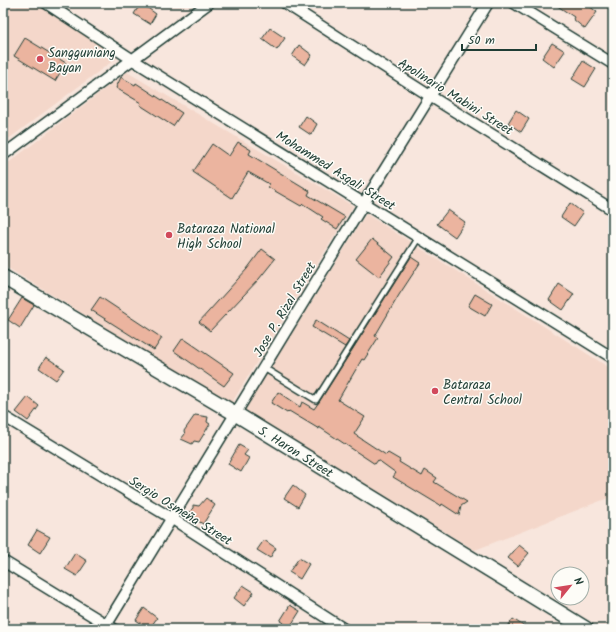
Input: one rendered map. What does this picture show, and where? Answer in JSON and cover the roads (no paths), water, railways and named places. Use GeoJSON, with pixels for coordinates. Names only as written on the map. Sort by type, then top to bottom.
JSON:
{"type":"FeatureCollection","features":[{"type":"Feature","properties":{"kind":"street","name":"Mohammed Asgali Street"},"geometry":{"type":"LineString","coordinates":[[46,3],[133,60],[613,358]]}},
{"type":"Feature","properties":{"kind":"street"},"geometry":{"type":"LineString","coordinates":[[3,155],[210,3]]}},
{"type":"Feature","properties":{"kind":"street","name":"Apolinario Mabini Street"},"geometry":{"type":"LineString","coordinates":[[285,3],[430,96],[613,210]]}},
{"type":"Feature","properties":{"kind":"street","name":"Jose P. Rizal Street"},"geometry":{"type":"LineString","coordinates":[[108,628],[171,518],[488,3]]}},
{"type":"Feature","properties":{"kind":"street"},"geometry":{"type":"LineString","coordinates":[[514,3],[613,64]]}},
{"type":"Feature","properties":{"kind":"street","name":"S. Haron Street"},"geometry":{"type":"LineString","coordinates":[[3,277],[236,414],[586,629]]}},
{"type":"Feature","properties":{"kind":"street","name":"Sergio Osmeña Street"},"geometry":{"type":"LineString","coordinates":[[3,416],[171,518],[344,629]]}},
{"type":"Feature","properties":{"kind":"street"},"geometry":{"type":"LineString","coordinates":[[3,561],[108,628]]}},
{"type":"Feature","properties":{"kind":"lane"},"geometry":{"type":"LineString","coordinates":[[264,368],[316,400],[419,237]]}},
{"type":"Feature","properties":{"kind":"place","name":"Sangguniang Bayan"},"geometry":{"type":"Point","coordinates":[40,59]}},
{"type":"Feature","properties":{"kind":"place","name":"Bataraza National High School"},"geometry":{"type":"Point","coordinates":[169,235]}},
{"type":"Feature","properties":{"kind":"place","name":"Bataraza Central School"},"geometry":{"type":"Point","coordinates":[435,391]}}]}
